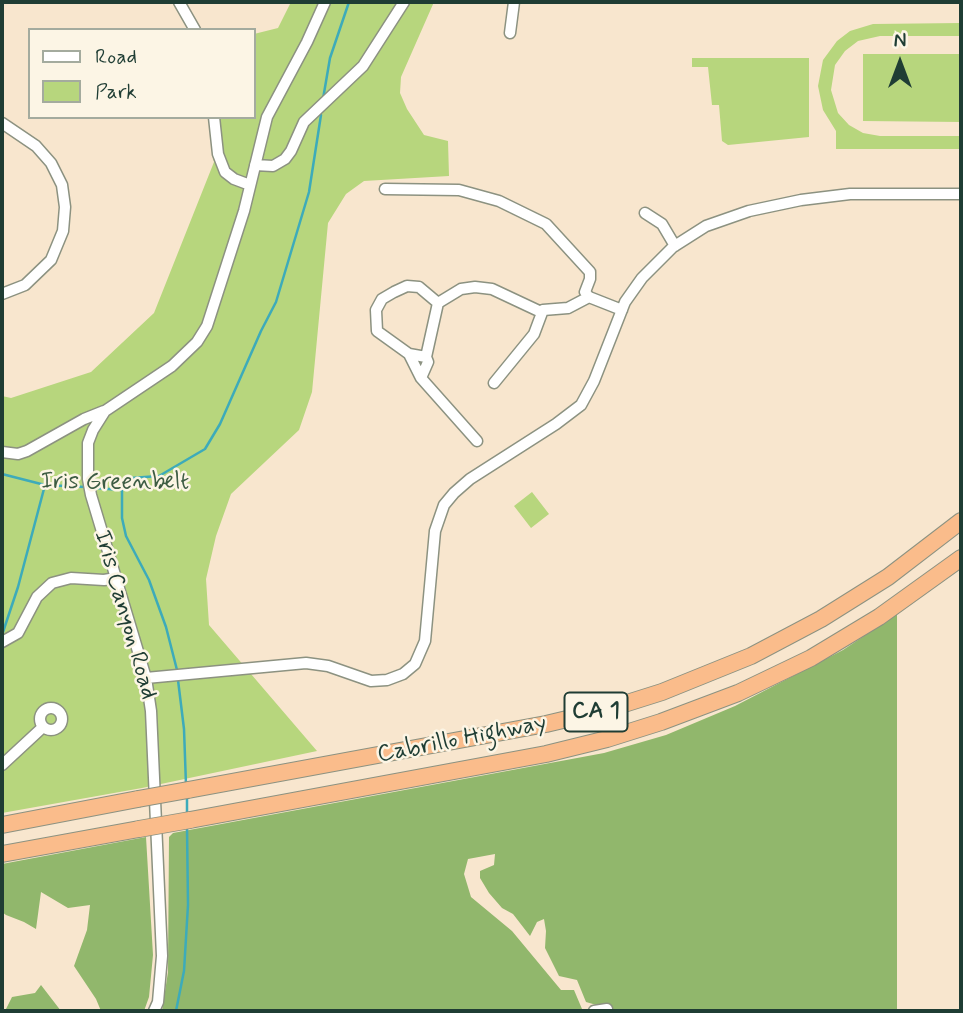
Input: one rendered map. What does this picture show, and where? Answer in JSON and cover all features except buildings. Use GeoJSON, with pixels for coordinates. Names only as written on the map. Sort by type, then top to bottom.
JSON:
{"type":"FeatureCollection","features":[{"type":"Feature","properties":{"kind":"highway","name":"Cabrillo Highway"},"geometry":{"type":"LineString","coordinates":[[2,825],[547,724],[605,710],[671,689],[751,656],[830,614],[905,565],[961,520]]}},
{"type":"Feature","properties":{"kind":"highway","name":"Cabrillo Highway"},"geometry":{"type":"LineString","coordinates":[[2,854],[547,754],[607,739],[738,693],[811,658],[879,617],[961,558]]}},
{"type":"Feature","properties":{"kind":"street"},"geometry":{"type":"LineString","coordinates":[[179,2],[194,28]]}},
{"type":"Feature","properties":{"kind":"street","name":"Iris Canyon Road"},"geometry":{"type":"LineString","coordinates":[[154,1011],[158,1002],[162,956],[151,711],[146,678],[98,523],[88,479],[88,443],[106,411],[172,366],[197,341],[207,326],[224,279],[267,117],[325,2]]}},
{"type":"Feature","properties":{"kind":"street"},"geometry":{"type":"LineString","coordinates":[[254,166],[273,166],[285,159],[304,122],[363,66],[404,2]]}},
{"type":"Feature","properties":{"kind":"street"},"geometry":{"type":"LineString","coordinates":[[510,33],[514,2]]}},
{"type":"Feature","properties":{"kind":"street"},"geometry":{"type":"LineString","coordinates":[[214,119],[218,154],[225,172],[250,186]]}},
{"type":"Feature","properties":{"kind":"street"},"geometry":{"type":"LineString","coordinates":[[2,123],[36,146],[51,163],[62,185],[65,206],[60,242],[51,260],[25,285],[2,294]]}},
{"type":"Feature","properties":{"kind":"street"},"geometry":{"type":"LineString","coordinates":[[385,189],[459,190],[510,205],[546,224],[590,272],[585,292],[589,297],[622,310]]}},
{"type":"Feature","properties":{"kind":"street"},"geometry":{"type":"LineString","coordinates":[[146,678],[306,663],[328,666],[362,679],[379,681],[409,670],[425,641],[435,531],[444,505],[453,493],[470,479],[581,405],[594,381],[622,310],[642,278],[675,246],[706,226],[749,211],[801,200],[850,194],[961,194]]}},
{"type":"Feature","properties":{"kind":"street"},"geometry":{"type":"LineString","coordinates":[[645,213],[662,224],[675,246]]}},
{"type":"Feature","properties":{"kind":"street"},"geometry":{"type":"LineString","coordinates":[[426,357],[409,354],[377,331],[376,310],[382,299],[407,286],[419,287],[438,303]]}},
{"type":"Feature","properties":{"kind":"street"},"geometry":{"type":"LineString","coordinates":[[421,378],[428,362],[426,357],[438,303],[461,289],[483,287],[505,294],[541,312]]}},
{"type":"Feature","properties":{"kind":"street"},"geometry":{"type":"LineString","coordinates":[[494,383],[534,334],[541,312],[573,306],[589,297]]}},
{"type":"Feature","properties":{"kind":"street"},"geometry":{"type":"LineString","coordinates":[[409,354],[421,378],[477,441]]}},
{"type":"Feature","properties":{"kind":"street"},"geometry":{"type":"LineString","coordinates":[[2,452],[27,452],[84,419],[106,411]]}},
{"type":"Feature","properties":{"kind":"street"},"geometry":{"type":"LineString","coordinates":[[2,642],[18,633],[37,597],[52,583],[71,578],[116,578]]}},
{"type":"Feature","properties":{"kind":"street"},"geometry":{"type":"LineString","coordinates":[[2,765],[43,727]]}},
{"type":"Feature","properties":{"kind":"street"},"geometry":{"type":"LineString","coordinates":[[594,1011],[607,1009]]}},
{"type":"Feature","properties":{"kind":"green space","name":"Iris Greenbelt"},"geometry":{"type":"Polygon","coordinates":[[[291,2],[434,2],[401,77],[400,93],[424,135],[448,141],[449,176],[364,181],[346,194],[328,223],[312,392],[299,430],[231,494],[216,536],[206,579],[209,625],[317,751],[142,788],[2,813],[2,396],[11,398],[91,372],[154,313],[214,162],[213,157],[221,152],[220,119],[256,119],[256,34],[278,28],[291,2]]]}},
{"type":"Feature","properties":{"kind":"green space"},"geometry":{"type":"Polygon","coordinates":[[[961,23],[961,36],[880,36],[858,41],[845,51],[835,65],[831,90],[838,113],[849,125],[863,133],[880,136],[961,136],[961,149],[836,149],[836,131],[823,110],[818,86],[823,60],[837,41],[850,31],[873,24],[961,23]]]}},
{"type":"Feature","properties":{"kind":"green space"},"geometry":{"type":"Polygon","coordinates":[[[863,54],[961,54],[961,122],[863,121],[863,54]]]}},
{"type":"Feature","properties":{"kind":"green space"},"geometry":{"type":"Polygon","coordinates":[[[692,58],[809,58],[809,137],[728,145],[722,141],[719,105],[712,105],[708,67],[692,67],[692,58]]]}},
{"type":"Feature","properties":{"kind":"green space"},"geometry":{"type":"Polygon","coordinates":[[[532,492],[549,514],[531,528],[514,506],[532,492]]]}},
{"type":"Feature","properties":{"kind":"green space"},"geometry":{"type":"Polygon","coordinates":[[[897,614],[897,1011],[602,1011],[600,1006],[586,1002],[577,980],[559,976],[545,948],[544,919],[537,922],[530,936],[513,914],[502,908],[489,893],[480,878],[480,871],[494,865],[495,854],[468,859],[464,874],[471,897],[512,931],[561,990],[574,990],[582,1009],[579,1011],[162,1011],[168,972],[169,837],[173,833],[604,753],[666,735],[735,706],[843,650],[897,614]]]}},
{"type":"Feature","properties":{"kind":"green space"},"geometry":{"type":"Polygon","coordinates":[[[146,837],[153,955],[149,997],[144,1011],[101,1011],[74,966],[87,930],[90,905],[68,908],[41,892],[36,929],[2,912],[2,864],[146,837]]]}},
{"type":"Feature","properties":{"kind":"green space"},"geometry":{"type":"Polygon","coordinates":[[[41,985],[61,1011],[5,1011],[12,997],[35,993],[41,985]]]}},
{"type":"Feature","properties":{"kind":"waterway"},"geometry":{"type":"LineString","coordinates":[[323,99],[330,58],[349,2]]}},
{"type":"Feature","properties":{"kind":"waterway"},"geometry":{"type":"LineString","coordinates":[[177,670],[166,627],[149,580],[126,536],[122,518],[122,490],[131,478],[159,476],[205,449],[220,424],[276,302],[309,192],[321,115]]}},
{"type":"Feature","properties":{"kind":"waterway"},"geometry":{"type":"LineString","coordinates":[[2,474],[45,485],[85,487]]}},
{"type":"Feature","properties":{"kind":"waterway"},"geometry":{"type":"LineString","coordinates":[[2,635],[18,587],[45,485]]}},
{"type":"Feature","properties":{"kind":"waterway"},"geometry":{"type":"LineString","coordinates":[[95,488],[122,490]]}},
{"type":"Feature","properties":{"kind":"waterway"},"geometry":{"type":"LineString","coordinates":[[178,680],[184,729],[186,785]]}},
{"type":"Feature","properties":{"kind":"waterway"},"geometry":{"type":"LineString","coordinates":[[187,795],[187,813]]}},
{"type":"Feature","properties":{"kind":"waterway"},"geometry":{"type":"LineString","coordinates":[[176,1011],[184,971],[188,905],[187,827]]}}]}
